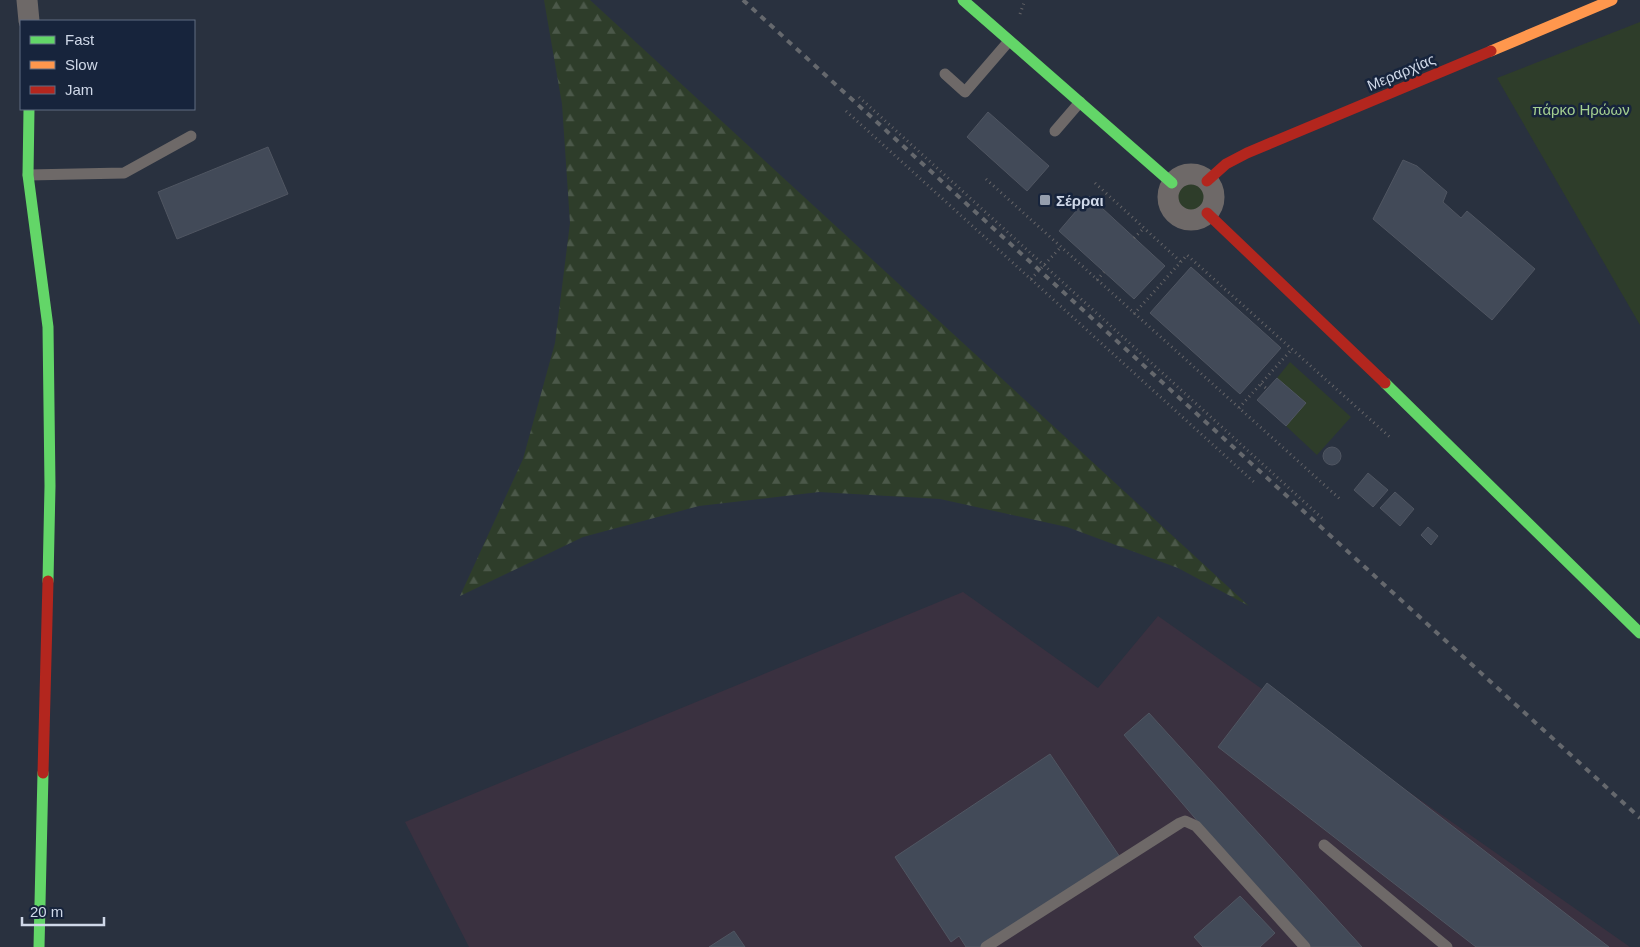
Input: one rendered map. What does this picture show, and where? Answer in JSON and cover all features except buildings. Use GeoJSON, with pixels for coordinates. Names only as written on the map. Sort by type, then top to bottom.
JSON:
{"type":"FeatureCollection","features":[{"type":"Feature","properties":{"kind":"street"},"geometry":{"type":"LineString","coordinates":[[27,0],[29,20]]}},
{"type":"Feature","properties":{"kind":"street"},"geometry":{"type":"LineString","coordinates":[[963,0],[1172,183]]}},
{"type":"Feature","properties":{"kind":"street","name":"Μεραρχίας"},"geometry":{"type":"LineString","coordinates":[[1207,180],[1226,164],[1247,153],[1612,0]]}},
{"type":"Feature","properties":{"kind":"street"},"geometry":{"type":"LineString","coordinates":[[29,110],[28,175],[48,327],[50,486],[39,947]]}},
{"type":"Feature","properties":{"kind":"street"},"geometry":{"type":"LineString","coordinates":[[1186,174],[1201,176],[1207,180],[1213,193],[1211,207],[1207,213],[1193,220],[1178,216],[1169,204],[1168,196],[1172,183],[1186,174]]}},
{"type":"Feature","properties":{"kind":"street"},"geometry":{"type":"LineString","coordinates":[[1207,213],[1415,412],[1640,632]]}},
{"type":"Feature","properties":{"kind":"lane"},"geometry":{"type":"LineString","coordinates":[[944,74],[965,92],[1009,41]]}},
{"type":"Feature","properties":{"kind":"lane"},"geometry":{"type":"LineString","coordinates":[[1055,131],[1080,102]]}},
{"type":"Feature","properties":{"kind":"lane"},"geometry":{"type":"LineString","coordinates":[[28,175],[124,173],[191,136]]}},
{"type":"Feature","properties":{"kind":"lane"},"geometry":{"type":"LineString","coordinates":[[986,947],[1185,821],[1196,826],[1305,947]]}},
{"type":"Feature","properties":{"kind":"lane"},"geometry":{"type":"LineString","coordinates":[[1324,845],[1447,947]]}},
{"type":"Feature","properties":{"kind":"path"},"geometry":{"type":"LineString","coordinates":[[860,96],[1324,519]]}},
{"type":"Feature","properties":{"kind":"path"},"geometry":{"type":"LineString","coordinates":[[846,111],[1255,482]]}},
{"type":"Feature","properties":{"kind":"path"},"geometry":{"type":"LineString","coordinates":[[986,179],[1341,500]]}},
{"type":"Feature","properties":{"kind":"path"},"geometry":{"type":"LineString","coordinates":[[1095,183],[1181,262]]}},
{"type":"Feature","properties":{"kind":"path"},"geometry":{"type":"LineString","coordinates":[[1134,238],[1144,228]]}},
{"type":"Feature","properties":{"kind":"path"},"geometry":{"type":"LineString","coordinates":[[1031,279],[1060,247]]}},
{"type":"Feature","properties":{"kind":"path"},"geometry":{"type":"LineString","coordinates":[[1134,314],[1187,255],[1392,439]]}},
{"type":"Feature","properties":{"kind":"path"},"geometry":{"type":"LineString","coordinates":[[1097,280],[1104,272]]}},
{"type":"Feature","properties":{"kind":"path"},"geometry":{"type":"LineString","coordinates":[[1239,408],[1292,349]]}},
{"type":"Feature","properties":{"kind":"path"},"geometry":{"type":"LineString","coordinates":[[1261,384],[1267,389]]}},
{"type":"Feature","properties":{"kind":"shaded area"},"geometry":{"type":"Polygon","coordinates":[[[963,592],[1098,688],[1158,616],[1630,947],[469,947],[405,822],[963,592]]]}},
{"type":"Feature","properties":{"kind":"green space"},"geometry":{"type":"Polygon","coordinates":[[[544,0],[590,0],[1249,606],[1178,568],[1067,527],[940,499],[819,492],[699,506],[583,537],[460,596],[523,459],[555,343],[570,223],[562,104],[544,0]]]}},
{"type":"Feature","properties":{"kind":"green space","name":"πάρκο Ηρώων"},"geometry":{"type":"Polygon","coordinates":[[[1640,22],[1640,325],[1497,78],[1640,22]]]}},
{"type":"Feature","properties":{"kind":"green space"},"geometry":{"type":"Polygon","coordinates":[[[1191,181],[1197,182],[1202,186],[1206,191],[1206,203],[1202,208],[1197,212],[1191,213],[1185,212],[1180,208],[1176,203],[1175,197],[1176,191],[1180,186],[1185,182],[1191,181]]]}},
{"type":"Feature","properties":{"kind":"green space"},"geometry":{"type":"Polygon","coordinates":[[[1290,362],[1351,417],[1317,455],[1286,426],[1306,403],[1277,378],[1290,362]]]}},
{"type":"Feature","properties":{"kind":"railway"},"geometry":{"type":"LineString","coordinates":[[743,0],[1640,818]]}},
{"type":"Feature","properties":{"kind":"traffic: fast"},"geometry":{"type":"LineString","coordinates":[[963,0],[1172,183]]}},
{"type":"Feature","properties":{"kind":"traffic: fast"},"geometry":{"type":"LineString","coordinates":[[29,110],[28,175],[48,327],[50,486],[48,581]]}},
{"type":"Feature","properties":{"kind":"traffic: fast"},"geometry":{"type":"LineString","coordinates":[[1385,383],[1640,633]]}},
{"type":"Feature","properties":{"kind":"traffic: fast"},"geometry":{"type":"LineString","coordinates":[[39,947],[43,773]]}},
{"type":"Feature","properties":{"kind":"traffic: slow"},"geometry":{"type":"LineString","coordinates":[[1491,51],[1612,0]]}},
{"type":"Feature","properties":{"kind":"traffic: jam"},"geometry":{"type":"LineString","coordinates":[[1207,181],[1226,164],[1247,153],[1491,51]]}},
{"type":"Feature","properties":{"kind":"traffic: jam"},"geometry":{"type":"LineString","coordinates":[[1207,213],[1385,383]]}},
{"type":"Feature","properties":{"kind":"traffic: jam"},"geometry":{"type":"LineString","coordinates":[[43,773],[48,581]]}},
{"type":"Feature","properties":{"kind":"place","name":"Σέρραι"},"geometry":{"type":"Point","coordinates":[1045,200]}}]}
